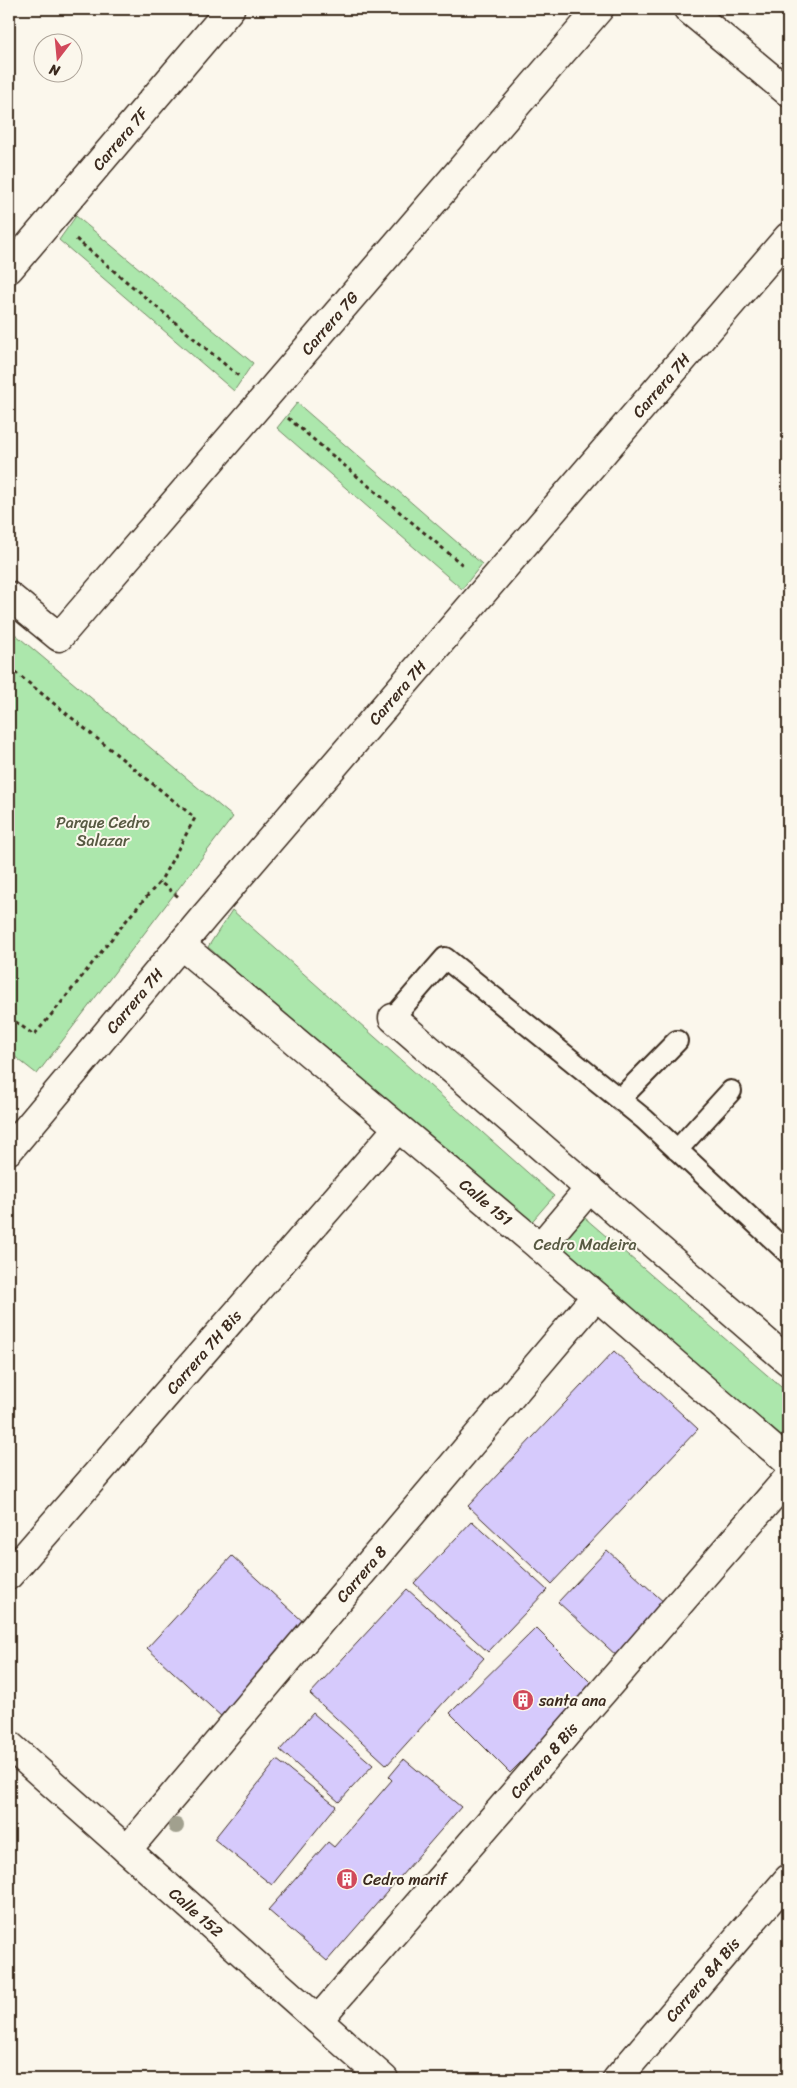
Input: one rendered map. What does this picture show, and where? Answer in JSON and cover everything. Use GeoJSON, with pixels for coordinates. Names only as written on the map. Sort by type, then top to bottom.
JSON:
{"type":"FeatureCollection","features":[{"type":"Feature","properties":{"kind":"street","name":"Carrera 7F"},"geometry":{"type":"LineString","coordinates":[[9,269],[230,9]]}},
{"type":"Feature","properties":{"kind":"street","name":"Carrera 7G"},"geometry":{"type":"LineString","coordinates":[[9,596],[59,636],[599,9]]}},
{"type":"Feature","properties":{"kind":"street"},"geometry":{"type":"LineString","coordinates":[[688,9],[788,92]]}},
{"type":"Feature","properties":{"kind":"street","name":"Carrera 7H"},"geometry":{"type":"LineString","coordinates":[[9,1150],[204,917],[788,237]]}},
{"type":"Feature","properties":{"kind":"street","name":"Calle 151"},"geometry":{"type":"LineString","coordinates":[[181,945],[540,1247],[788,1462]]}},
{"type":"Feature","properties":{"kind":"street"},"geometry":{"type":"LineString","coordinates":[[393,1018],[788,1361]]}},
{"type":"Feature","properties":{"kind":"street","name":"Carrera 7H Bis"},"geometry":{"type":"LineString","coordinates":[[9,1575],[398,1128]]}},
{"type":"Feature","properties":{"kind":"street"},"geometry":{"type":"LineString","coordinates":[[540,1247],[590,1188]]}},
{"type":"Feature","properties":{"kind":"street","name":"Carrera 8"},"geometry":{"type":"LineString","coordinates":[[127,1850],[596,1296]]}},
{"type":"Feature","properties":{"kind":"street","name":"Carrera 8 Bis"},"geometry":{"type":"LineString","coordinates":[[318,2020],[788,1478]]}},
{"type":"Feature","properties":{"kind":"street","name":"Calle 152"},"geometry":{"type":"LineString","coordinates":[[9,1745],[384,2079]]}},
{"type":"Feature","properties":{"kind":"street","name":"Carrera 8A Bis"},"geometry":{"type":"LineString","coordinates":[[617,2079],[788,1879]]}},
{"type":"Feature","properties":{"kind":"lane"},"geometry":{"type":"LineString","coordinates":[[393,1018],[445,958],[620,1099],[678,1150],[788,1254]]}},
{"type":"Feature","properties":{"kind":"lane"},"geometry":{"type":"LineString","coordinates":[[620,1099],[676,1042]]}},
{"type":"Feature","properties":{"kind":"lane"},"geometry":{"type":"LineString","coordinates":[[678,1150],[731,1091]]}},
{"type":"Feature","properties":{"kind":"path"},"geometry":{"type":"LineString","coordinates":[[9,667],[196,818],[160,882],[127,918],[65,1000],[34,1035],[9,1017]]}},
{"type":"Feature","properties":{"kind":"path"},"geometry":{"type":"LineString","coordinates":[[160,882],[204,917]]}},
{"type":"Feature","properties":{"kind":"green space"},"geometry":{"type":"Polygon","coordinates":[[[76,216],[253,363],[234,391],[59,240],[76,216]]]}},
{"type":"Feature","properties":{"kind":"green space"},"geometry":{"type":"Polygon","coordinates":[[[297,403],[482,564],[462,589],[277,428],[297,403]]]}},
{"type":"Feature","properties":{"kind":"green space","name":"Parque Cedro Salazar"},"geometry":{"type":"Polygon","coordinates":[[[9,629],[233,817],[37,1074],[9,1052],[9,629]]]}},
{"type":"Feature","properties":{"kind":"green space"},"geometry":{"type":"Polygon","coordinates":[[[232,910],[554,1196],[528,1226],[208,947],[232,910]]]}},
{"type":"Feature","properties":{"kind":"green space","name":"Cedro Madeira"},"geometry":{"type":"Polygon","coordinates":[[[578,1212],[788,1393],[788,1445],[557,1247],[578,1212]]]}},
{"type":"Feature","properties":{"kind":"building"},"geometry":{"type":"Polygon","coordinates":[[[614,1351],[698,1429],[551,1584],[468,1506],[614,1351]]]}},
{"type":"Feature","properties":{"kind":"building"},"geometry":{"type":"Polygon","coordinates":[[[472,1521],[547,1590],[488,1652],[414,1583],[472,1521]]]}},
{"type":"Feature","properties":{"kind":"building"},"geometry":{"type":"Polygon","coordinates":[[[607,1550],[667,1605],[618,1657],[558,1602],[607,1550]]]}},
{"type":"Feature","properties":{"kind":"building"},"geometry":{"type":"Polygon","coordinates":[[[232,1556],[308,1626],[223,1718],[147,1648],[232,1556]]]}},
{"type":"Feature","properties":{"kind":"building"},"geometry":{"type":"Polygon","coordinates":[[[407,1589],[484,1658],[387,1765],[310,1694],[407,1589]]]}},
{"type":"Feature","properties":{"kind":"building","name":"santa ana"},"geometry":{"type":"Polygon","coordinates":[[[536,1628],[596,1688],[510,1773],[450,1713],[536,1628]]]}},
{"type":"Feature","properties":{"kind":"building"},"geometry":{"type":"Polygon","coordinates":[[[313,1713],[373,1765],[339,1802],[280,1750],[313,1713]]]}},
{"type":"Feature","properties":{"kind":"building","name":"Cedro marif"},"geometry":{"type":"Polygon","coordinates":[[[404,1759],[461,1807],[327,1961],[268,1910],[328,1842],[334,1847],[392,1780],[389,1777],[404,1759]]]}},
{"type":"Feature","properties":{"kind":"building"},"geometry":{"type":"Polygon","coordinates":[[[277,1760],[336,1806],[272,1885],[214,1839],[277,1760]]]}},
{"type":"Feature","properties":{"kind":"place","name":"santa ana"},"geometry":{"type":"Point","coordinates":[523,1700]}},
{"type":"Feature","properties":{"kind":"place","name":"Cedro marif"},"geometry":{"type":"Point","coordinates":[347,1879]}}]}
